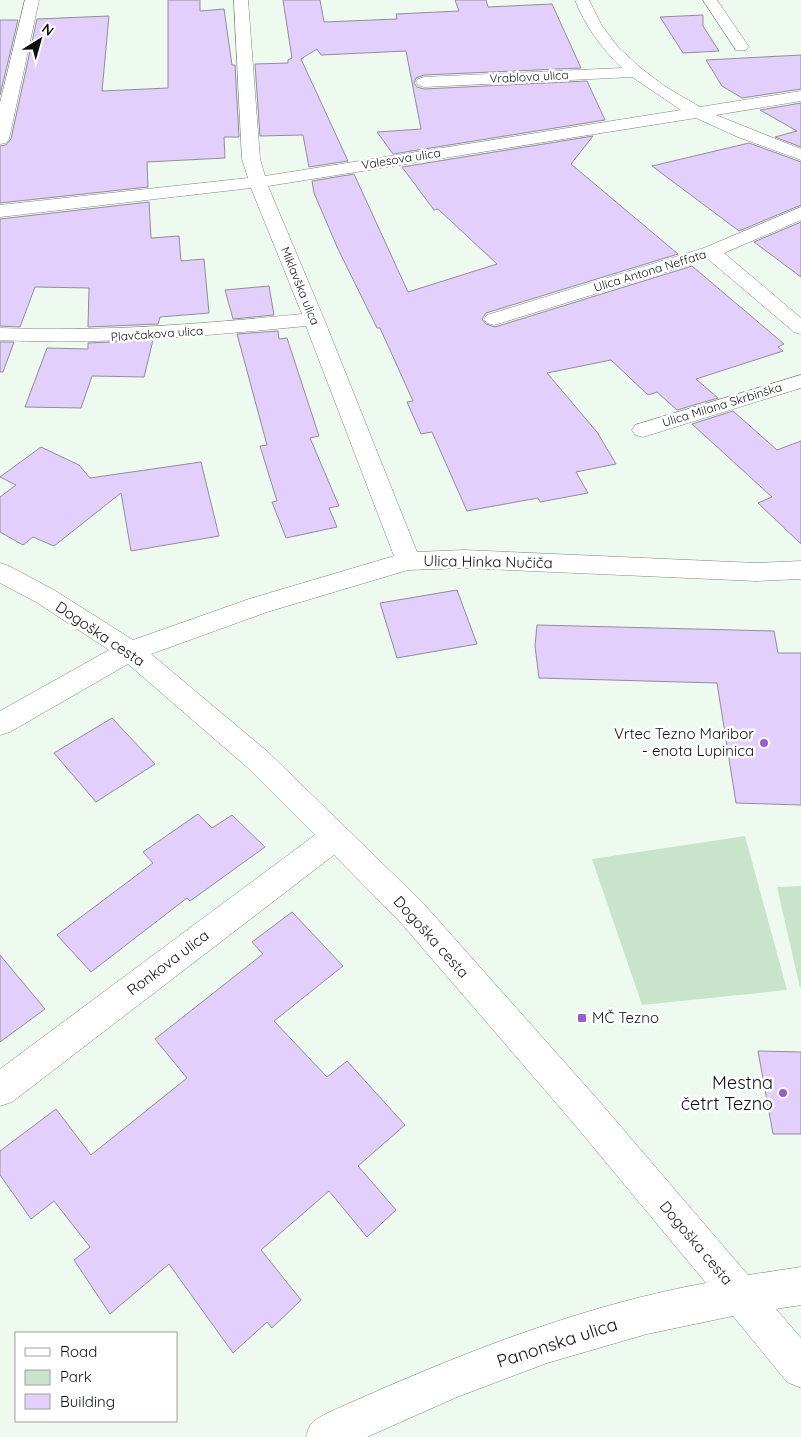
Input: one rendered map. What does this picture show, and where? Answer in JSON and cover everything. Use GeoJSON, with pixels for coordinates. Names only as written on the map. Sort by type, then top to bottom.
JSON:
{"type":"FeatureCollection","features":[{"type":"Feature","properties":{"kind":"street"},"geometry":{"type":"LineString","coordinates":[[0,138],[32,0]]}},
{"type":"Feature","properties":{"kind":"street","name":"Miklavška ulica"},"geometry":{"type":"LineString","coordinates":[[241,0],[251,159],[258,182],[314,319],[408,561]]}},
{"type":"Feature","properties":{"kind":"street"},"geometry":{"type":"LineString","coordinates":[[582,0],[595,28],[633,72],[695,112],[746,136],[801,155]]}},
{"type":"Feature","properties":{"kind":"street"},"geometry":{"type":"LineString","coordinates":[[710,0],[741,47]]}},
{"type":"Feature","properties":{"kind":"street","name":"Vrablova ulica"},"geometry":{"type":"LineString","coordinates":[[424,82],[633,72]]}},
{"type":"Feature","properties":{"kind":"street","name":"Valesova ulica"},"geometry":{"type":"LineString","coordinates":[[0,211],[258,182],[801,96]]}},
{"type":"Feature","properties":{"kind":"street","name":"Ulica Antona Neffata"},"geometry":{"type":"LineString","coordinates":[[494,319],[711,252],[801,213]]}},
{"type":"Feature","properties":{"kind":"street"},"geometry":{"type":"LineString","coordinates":[[711,252],[801,328]]}},
{"type":"Feature","properties":{"kind":"street","name":"Plavčakova ulica"},"geometry":{"type":"LineString","coordinates":[[0,334],[46,337],[110,337],[205,331],[314,319]]}},
{"type":"Feature","properties":{"kind":"street","name":"Ulica Milana Skrbinška"},"geometry":{"type":"LineString","coordinates":[[643,430],[801,381]]}},
{"type":"Feature","properties":{"kind":"street","name":"Ulica Hinka Nučiča"},"geometry":{"type":"LineString","coordinates":[[0,724],[130,651],[258,605],[408,561],[464,559],[756,572],[801,570]]}},
{"type":"Feature","properties":{"kind":"street","name":"Dogoška cesta"},"geometry":{"type":"LineString","coordinates":[[0,572],[45,596],[130,651],[258,760],[412,913],[587,1113],[801,1368]]}},
{"type":"Feature","properties":{"kind":"street","name":"Ronkova ulica"},"geometry":{"type":"LineString","coordinates":[[0,1090],[335,837]]}},
{"type":"Feature","properties":{"kind":"street","name":"Panonska ulica"},"geometry":{"type":"LineString","coordinates":[[326,1437],[452,1377],[601,1326],[738,1294],[801,1286]]}},
{"type":"Feature","properties":{"kind":"green space"},"geometry":{"type":"Polygon","coordinates":[[[745,836],[787,990],[642,1005],[592,859],[745,836]]]}},
{"type":"Feature","properties":{"kind":"green space"},"geometry":{"type":"Polygon","coordinates":[[[801,886],[801,987],[800,988],[777,887],[801,886]]]}},
{"type":"Feature","properties":{"kind":"building"},"geometry":{"type":"Polygon","coordinates":[[[168,0],[200,0],[200,11],[224,9],[232,65],[235,65],[239,137],[224,137],[225,158],[147,162],[148,187],[0,203],[0,146],[6,145],[11,139],[37,19],[109,16],[102,91],[168,88],[168,0]]]}},
{"type":"Feature","properties":{"kind":"building"},"geometry":{"type":"Polygon","coordinates":[[[283,0],[320,0],[324,22],[397,19],[396,14],[459,11],[455,0],[486,0],[488,7],[552,4],[581,68],[424,75],[416,78],[414,83],[417,87],[424,89],[587,81],[605,120],[393,154],[377,132],[421,129],[406,51],[321,55],[317,49],[301,59],[348,161],[309,167],[303,135],[260,136],[255,64],[288,63],[288,60],[292,58],[283,0]]]}},
{"type":"Feature","properties":{"kind":"building"},"geometry":{"type":"Polygon","coordinates":[[[703,15],[703,26],[719,51],[683,53],[660,17],[703,15]]]}},
{"type":"Feature","properties":{"kind":"building"},"geometry":{"type":"Polygon","coordinates":[[[0,20],[18,20],[0,95],[0,20]]]}},
{"type":"Feature","properties":{"kind":"building"},"geometry":{"type":"Polygon","coordinates":[[[801,55],[801,89],[742,98],[722,86],[706,60],[801,55]]]}},
{"type":"Feature","properties":{"kind":"building"},"geometry":{"type":"Polygon","coordinates":[[[801,103],[801,147],[775,137],[797,131],[760,110],[801,103]]]}},
{"type":"Feature","properties":{"kind":"building"},"geometry":{"type":"Polygon","coordinates":[[[593,136],[571,164],[678,254],[486,313],[482,319],[486,324],[495,327],[692,266],[784,344],[778,347],[783,351],[696,379],[718,398],[677,410],[657,392],[648,395],[611,360],[547,373],[597,432],[616,464],[576,472],[588,493],[540,502],[538,498],[467,511],[432,432],[421,434],[407,402],[413,401],[380,328],[377,328],[338,249],[314,193],[312,181],[354,174],[408,292],[497,264],[438,209],[434,210],[402,167],[593,136]]]}},
{"type":"Feature","properties":{"kind":"building"},"geometry":{"type":"Polygon","coordinates":[[[749,143],[801,162],[801,205],[739,231],[652,166],[749,143]]]}},
{"type":"Feature","properties":{"kind":"building"},"geometry":{"type":"Polygon","coordinates":[[[149,202],[151,238],[179,236],[181,261],[204,259],[209,313],[160,317],[158,324],[88,327],[89,288],[35,287],[20,327],[0,326],[0,219],[149,202]]]}},
{"type":"Feature","properties":{"kind":"building"},"geometry":{"type":"Polygon","coordinates":[[[801,222],[801,277],[754,242],[801,222]]]}},
{"type":"Feature","properties":{"kind":"building"},"geometry":{"type":"Polygon","coordinates":[[[269,286],[274,315],[233,319],[225,290],[269,286]]]}},
{"type":"Feature","properties":{"kind":"building"},"geometry":{"type":"Polygon","coordinates":[[[278,331],[279,339],[287,338],[319,436],[310,438],[339,506],[329,508],[337,527],[286,538],[272,502],[277,501],[260,446],[267,445],[237,334],[278,331]]]}},
{"type":"Feature","properties":{"kind":"building"},"geometry":{"type":"Polygon","coordinates":[[[153,340],[144,377],[92,376],[81,408],[25,407],[47,348],[88,349],[88,343],[153,340]]]}},
{"type":"Feature","properties":{"kind":"building"},"geometry":{"type":"Polygon","coordinates":[[[0,342],[14,342],[3,372],[0,372],[0,342]]]}},
{"type":"Feature","properties":{"kind":"building"},"geometry":{"type":"Polygon","coordinates":[[[733,411],[777,450],[801,441],[801,544],[758,503],[772,497],[692,424],[733,411]]]}},
{"type":"Feature","properties":{"kind":"building"},"geometry":{"type":"Polygon","coordinates":[[[41,447],[79,465],[90,478],[201,462],[219,536],[131,551],[121,493],[54,546],[33,537],[23,545],[0,532],[0,497],[16,485],[0,477],[41,447]]]}},
{"type":"Feature","properties":{"kind":"building"},"geometry":{"type":"Polygon","coordinates":[[[457,590],[477,644],[397,658],[380,603],[457,590]]]}},
{"type":"Feature","properties":{"kind":"building","name":"Vrtec Tezno Maribor - enota Lupinica"},"geometry":{"type":"Polygon","coordinates":[[[537,625],[774,631],[778,653],[801,653],[801,805],[736,803],[717,683],[539,678],[535,646],[537,625]]]}},
{"type":"Feature","properties":{"kind":"building"},"geometry":{"type":"Polygon","coordinates":[[[112,718],[155,764],[96,802],[54,753],[112,718]]]}},
{"type":"Feature","properties":{"kind":"building"},"geometry":{"type":"Polygon","coordinates":[[[198,814],[212,828],[232,815],[265,847],[190,901],[187,898],[91,972],[57,935],[153,863],[143,852],[198,814]]]}},
{"type":"Feature","properties":{"kind":"building"},"geometry":{"type":"Polygon","coordinates":[[[292,912],[343,966],[274,1021],[327,1077],[347,1061],[405,1125],[358,1166],[396,1210],[367,1237],[329,1191],[261,1250],[301,1300],[272,1328],[267,1322],[233,1353],[169,1264],[110,1314],[74,1260],[90,1247],[54,1201],[31,1219],[0,1175],[0,1151],[56,1109],[91,1155],[187,1078],[155,1039],[263,954],[252,942],[292,912]]]}},
{"type":"Feature","properties":{"kind":"building"},"geometry":{"type":"Polygon","coordinates":[[[0,955],[45,1009],[0,1042],[0,955]]]}},
{"type":"Feature","properties":{"kind":"building","name":"Mestna četrt Tezno"},"geometry":{"type":"Polygon","coordinates":[[[758,1051],[801,1052],[801,1134],[773,1134],[758,1051]]]}},
{"type":"Feature","properties":{"kind":"place","name":"Vrtec Tezno Maribor - enota Lupinica"},"geometry":{"type":"Point","coordinates":[764,743]}},
{"type":"Feature","properties":{"kind":"place","name":"MČ Tezno"},"geometry":{"type":"Point","coordinates":[582,1018]}},
{"type":"Feature","properties":{"kind":"place","name":"Mestna četrt Tezno"},"geometry":{"type":"Point","coordinates":[783,1093]}}]}
